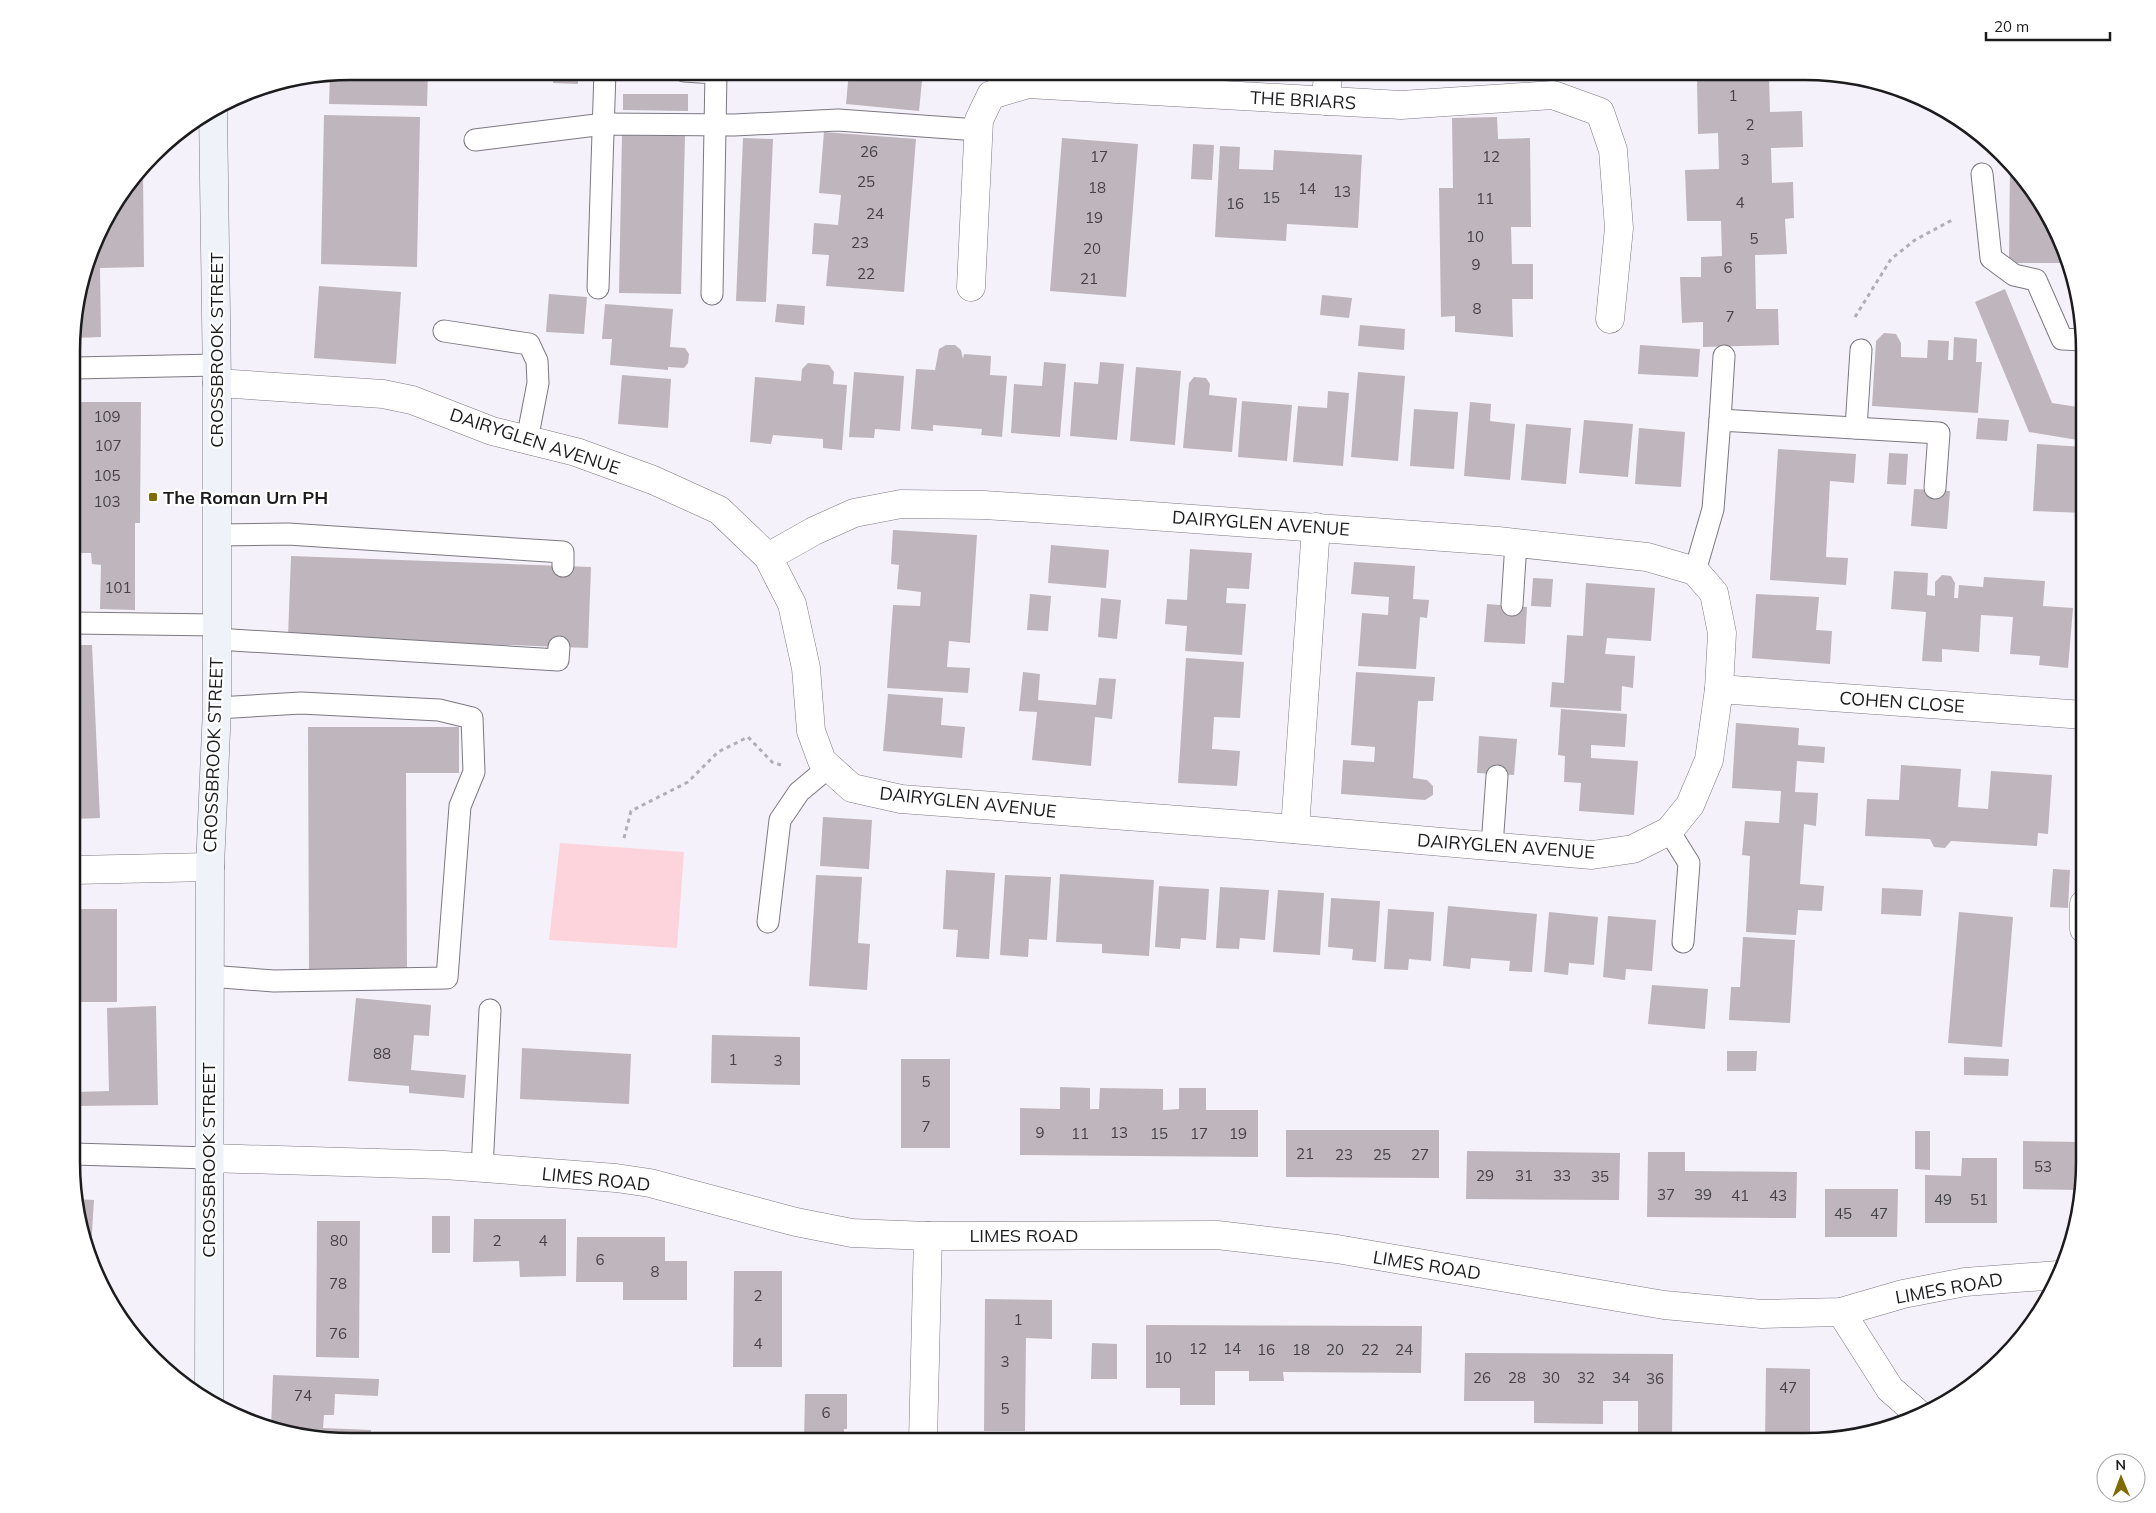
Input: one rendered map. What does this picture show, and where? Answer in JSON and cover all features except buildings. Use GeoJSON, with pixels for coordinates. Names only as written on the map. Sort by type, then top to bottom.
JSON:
{"type":"FeatureCollection","features":[{"type":"Feature","properties":{"kind":"main road","name":"CROSSBROOK STREET"},"geometry":{"type":"LineString","coordinates":[[208,1392],[210,867],[217,708],[217,374],[213,117]]}},
{"type":"Feature","properties":{"kind":"street"},"geometry":{"type":"LineString","coordinates":[[1326,101],[1327,80]]}},
{"type":"Feature","properties":{"kind":"street","name":"THE BRIARS"},"geometry":{"type":"LineString","coordinates":[[971,287],[979,120],[992,95],[1028,84],[1400,105],[1553,95],[1600,112],[1614,150],[1620,228],[1610,318]]}},
{"type":"Feature","properties":{"kind":"street","name":"DAIRYGLEN AVENUE"},"geometry":{"type":"LineString","coordinates":[[217,374],[382,394],[412,400],[492,431],[576,452],[653,480],[719,510],[768,557],[792,604],[806,668],[811,731],[822,761],[821,774],[852,788],[901,799],[1295,829],[1592,855],[1633,849],[1669,831],[1690,805],[1709,760],[1719,689],[1722,633],[1714,593],[1695,571],[1647,557],[1516,543],[1316,527],[984,505],[901,504],[854,513],[814,531],[768,557]]}},
{"type":"Feature","properties":{"kind":"street"},"geometry":{"type":"LineString","coordinates":[[1295,829],[1316,527]]}},
{"type":"Feature","properties":{"kind":"street","name":"COHEN CLOSE"},"geometry":{"type":"LineString","coordinates":[[1719,689],[2076,714]]}},
{"type":"Feature","properties":{"kind":"street"},"geometry":{"type":"LineString","coordinates":[[80,870],[210,867]]}},
{"type":"Feature","properties":{"kind":"street","name":"LIMES ROAD"},"geometry":{"type":"LineString","coordinates":[[208,1158],[444,1166],[616,1178],[650,1183],[815,1226],[852,1233],[928,1236],[1217,1235],[1337,1249],[1664,1305],[1762,1314],[1841,1312],[1904,1294],[1966,1282],[2051,1276]]}},
{"type":"Feature","properties":{"kind":"street"},"geometry":{"type":"LineString","coordinates":[[923,1433],[928,1236]]}},
{"type":"Feature","properties":{"kind":"street"},"geometry":{"type":"LineString","coordinates":[[1841,1312],[1890,1389],[1914,1410]]}},
{"type":"Feature","properties":{"kind":"lane"},"geometry":{"type":"LineString","coordinates":[[598,288],[605,80]]}},
{"type":"Feature","properties":{"kind":"lane"},"geometry":{"type":"LineString","coordinates":[[712,294],[716,80]]}},
{"type":"Feature","properties":{"kind":"lane"},"geometry":{"type":"LineString","coordinates":[[475,140],[604,124],[716,124],[838,120],[978,130]]}},
{"type":"Feature","properties":{"kind":"lane"},"geometry":{"type":"LineString","coordinates":[[1982,174],[1991,258],[2014,275],[2036,280],[2062,339],[2075,340]]}},
{"type":"Feature","properties":{"kind":"lane"},"geometry":{"type":"LineString","coordinates":[[444,331],[529,344],[537,361],[538,382],[527,440]]}},
{"type":"Feature","properties":{"kind":"lane"},"geometry":{"type":"LineString","coordinates":[[1856,428],[1861,350]]}},
{"type":"Feature","properties":{"kind":"lane"},"geometry":{"type":"LineString","coordinates":[[1695,571],[1713,509],[1724,356]]}},
{"type":"Feature","properties":{"kind":"lane"},"geometry":{"type":"LineString","coordinates":[[80,368],[217,374]]}},
{"type":"Feature","properties":{"kind":"lane"},"geometry":{"type":"LineString","coordinates":[[1720,420],[1939,434],[1935,488]]}},
{"type":"Feature","properties":{"kind":"lane"},"geometry":{"type":"LineString","coordinates":[[216,535],[288,534],[563,552],[563,566]]}},
{"type":"Feature","properties":{"kind":"lane"},"geometry":{"type":"LineString","coordinates":[[1512,605],[1516,543]]}},
{"type":"Feature","properties":{"kind":"lane"},"geometry":{"type":"LineString","coordinates":[[80,623],[216,632],[558,660],[559,647]]}},
{"type":"Feature","properties":{"kind":"lane"},"geometry":{"type":"LineString","coordinates":[[209,976],[274,981],[447,978],[460,806],[474,772],[472,718],[439,710],[301,703],[217,708]]}},
{"type":"Feature","properties":{"kind":"lane"},"geometry":{"type":"LineString","coordinates":[[768,922],[780,820],[799,792],[821,774]]}},
{"type":"Feature","properties":{"kind":"lane"},"geometry":{"type":"LineString","coordinates":[[1492,846],[1497,776]]}},
{"type":"Feature","properties":{"kind":"lane"},"geometry":{"type":"LineString","coordinates":[[1669,831],[1689,863],[1684,942]]}},
{"type":"Feature","properties":{"kind":"lane"},"geometry":{"type":"LineString","coordinates":[[482,1169],[490,1010]]}},
{"type":"Feature","properties":{"kind":"lane"},"geometry":{"type":"LineString","coordinates":[[80,1154],[208,1158]]}},
{"type":"Feature","properties":{"kind":"path"},"geometry":{"type":"LineString","coordinates":[[1861,350],[1851,346],[1850,326],[1890,259],[1915,240],[1985,200]]}},
{"type":"Feature","properties":{"kind":"path"},"geometry":{"type":"LineString","coordinates":[[624,838],[631,811],[688,782],[718,752],[748,737],[772,762],[821,774]]}},
{"type":"Feature","properties":{"kind":"shaded area"},"geometry":{"type":"Polygon","coordinates":[[[560,843],[684,852],[677,948],[549,940],[560,843]]]}},
{"type":"Feature","properties":{"kind":"place","name":"The Roman Urn PH"},"geometry":{"type":"Point","coordinates":[153,497]}}]}
